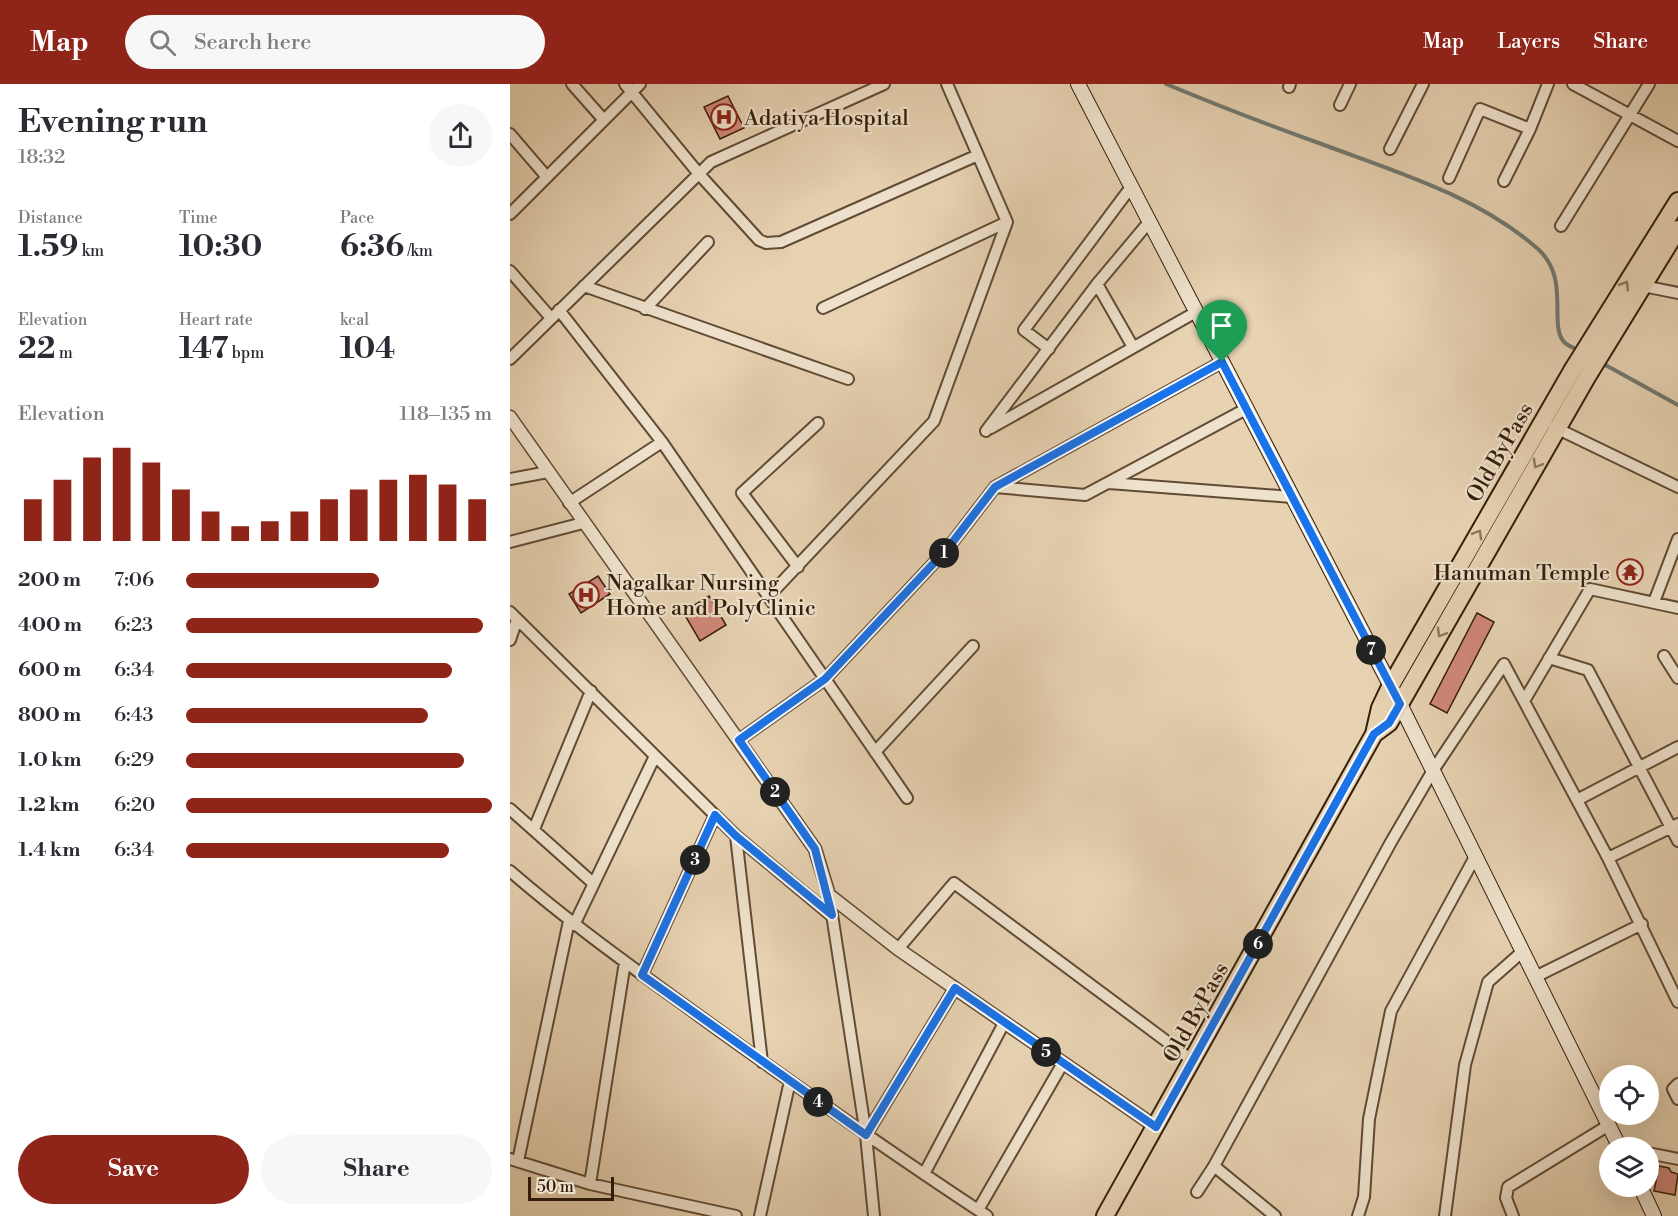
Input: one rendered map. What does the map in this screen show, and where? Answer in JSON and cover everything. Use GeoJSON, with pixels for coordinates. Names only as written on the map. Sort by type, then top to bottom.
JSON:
{"type":"FeatureCollection","features":[{"type":"Feature","properties":{"kind":"main road"},"geometry":{"type":"LineString","coordinates":[[1078,84],[1400,704],[1599,1105]]}},
{"type":"Feature","properties":{"kind":"main road","name":"Old ByPass"},"geometry":{"type":"LineString","coordinates":[[1105,1216],[1374,734],[1380,708],[1390,687],[1550,424],[1678,201]]}},
{"type":"Feature","properties":{"kind":"main road","name":"Old ByPass"},"geometry":{"type":"LineString","coordinates":[[1600,339],[1643,286],[1678,229]]}},
{"type":"Feature","properties":{"kind":"main road","name":"Old ByPass"},"geometry":{"type":"LineString","coordinates":[[1374,734],[1389,723],[1400,704],[1550,424]]}},
{"type":"Feature","properties":{"kind":"main road"},"geometry":{"type":"LineString","coordinates":[[1609,1125],[1615,1137]]}},
{"type":"Feature","properties":{"kind":"main road"},"geometry":{"type":"LineString","coordinates":[[1645,1197],[1654,1216]]}},
{"type":"Feature","properties":{"kind":"street"},"geometry":{"type":"LineString","coordinates":[[572,84],[603,119]]}},
{"type":"Feature","properties":{"kind":"street"},"geometry":{"type":"LineString","coordinates":[[625,84],[699,174],[759,240],[772,243],[978,155]]}},
{"type":"Feature","properties":{"kind":"street"},"geometry":{"type":"LineString","coordinates":[[510,214],[640,84]]}},
{"type":"Feature","properties":{"kind":"street"},"geometry":{"type":"LineString","coordinates":[[510,358],[711,162],[884,84]]}},
{"type":"Feature","properties":{"kind":"street"},"geometry":{"type":"LineString","coordinates":[[768,597],[934,421],[1007,222],[947,84]]}},
{"type":"Feature","properties":{"kind":"street"},"geometry":{"type":"LineString","coordinates":[[1340,105],[1350,84]]}},
{"type":"Feature","properties":{"kind":"street"},"geometry":{"type":"LineString","coordinates":[[1390,149],[1423,84]]}},
{"type":"Feature","properties":{"kind":"street"},"geometry":{"type":"LineString","coordinates":[[1504,181],[1530,129],[1548,84]]}},
{"type":"Feature","properties":{"kind":"street"},"geometry":{"type":"LineString","coordinates":[[1573,84],[1590,88],[1629,114],[1678,141]]}},
{"type":"Feature","properties":{"kind":"street"},"geometry":{"type":"LineString","coordinates":[[1561,226],[1649,84]]}},
{"type":"Feature","properties":{"kind":"street"},"geometry":{"type":"LineString","coordinates":[[1449,178],[1480,109],[1530,129]]}},
{"type":"Feature","properties":{"kind":"street"},"geometry":{"type":"LineString","coordinates":[[510,134],[546,176]]}},
{"type":"Feature","properties":{"kind":"street"},"geometry":{"type":"LineString","coordinates":[[1048,349],[1024,330],[1131,187]]}},
{"type":"Feature","properties":{"kind":"street"},"geometry":{"type":"LineString","coordinates":[[823,308],[1007,222]]}},
{"type":"Feature","properties":{"kind":"street"},"geometry":{"type":"LineString","coordinates":[[1149,222],[1097,284],[986,431],[1196,312]]}},
{"type":"Feature","properties":{"kind":"street"},"geometry":{"type":"LineString","coordinates":[[645,309],[708,242]]}},
{"type":"Feature","properties":{"kind":"street"},"geometry":{"type":"LineString","coordinates":[[510,271],[555,314],[662,442],[907,798]]}},
{"type":"Feature","properties":{"kind":"street"},"geometry":{"type":"LineString","coordinates":[[1097,284],[1133,347]]}},
{"type":"Feature","properties":{"kind":"street"},"geometry":{"type":"LineString","coordinates":[[584,286],[848,380]]}},
{"type":"Feature","properties":{"kind":"street"},"geometry":{"type":"LineString","coordinates":[[1643,286],[1678,293]]}},
{"type":"Feature","properties":{"kind":"street"},"geometry":{"type":"LineString","coordinates":[[739,740],[825,679],[948,548],[995,487],[1222,362]]}},
{"type":"Feature","properties":{"kind":"street"},"geometry":{"type":"LineString","coordinates":[[995,487],[1085,495],[1246,410]]}},
{"type":"Feature","properties":{"kind":"street"},"geometry":{"type":"LineString","coordinates":[[510,417],[815,849],[829,895],[866,1135],[874,1216]]}},
{"type":"Feature","properties":{"kind":"street"},"geometry":{"type":"LineString","coordinates":[[798,567],[742,493],[818,423]]}},
{"type":"Feature","properties":{"kind":"street"},"geometry":{"type":"LineString","coordinates":[[1550,424],[1678,487]]}},
{"type":"Feature","properties":{"kind":"street"},"geometry":{"type":"LineString","coordinates":[[569,503],[662,442]]}},
{"type":"Feature","properties":{"kind":"street"},"geometry":{"type":"LineString","coordinates":[[510,479],[548,472]]}},
{"type":"Feature","properties":{"kind":"street"},"geometry":{"type":"LineString","coordinates":[[1108,483],[1292,497]]}},
{"type":"Feature","properties":{"kind":"street"},"geometry":{"type":"LineString","coordinates":[[510,542],[584,524]]}},
{"type":"Feature","properties":{"kind":"street"},"geometry":{"type":"LineString","coordinates":[[1654,602],[1678,539]]}},
{"type":"Feature","properties":{"kind":"street"},"geometry":{"type":"LineString","coordinates":[[1524,701],[1590,589],[1678,608]]}},
{"type":"Feature","properties":{"kind":"street"},"geometry":{"type":"LineString","coordinates":[[510,640],[514,616]]}},
{"type":"Feature","properties":{"kind":"street"},"geometry":{"type":"LineString","coordinates":[[514,616],[736,836],[832,915]]}},
{"type":"Feature","properties":{"kind":"street"},"geometry":{"type":"LineString","coordinates":[[875,752],[973,646]]}},
{"type":"Feature","properties":{"kind":"street"},"geometry":{"type":"LineString","coordinates":[[1664,656],[1678,678]]}},
{"type":"Feature","properties":{"kind":"street"},"geometry":{"type":"LineString","coordinates":[[1549,658],[1588,670],[1639,767],[1675,825],[1678,841]]}},
{"type":"Feature","properties":{"kind":"street"},"geometry":{"type":"LineString","coordinates":[[1197,1192],[1214,1166],[1390,842],[1432,771],[1504,664],[1642,924],[1678,1002]]}},
{"type":"Feature","properties":{"kind":"street"},"geometry":{"type":"LineString","coordinates":[[534,829],[591,691]]}},
{"type":"Feature","properties":{"kind":"street"},"geometry":{"type":"LineString","coordinates":[[1577,800],[1678,747]]}},
{"type":"Feature","properties":{"kind":"street"},"geometry":{"type":"LineString","coordinates":[[655,756],[571,923],[514,1160],[590,1184],[736,1216]]}},
{"type":"Feature","properties":{"kind":"street"},"geometry":{"type":"LineString","coordinates":[[510,809],[593,883]]}},
{"type":"Feature","properties":{"kind":"street"},"geometry":{"type":"LineString","coordinates":[[642,975],[715,815]]}},
{"type":"Feature","properties":{"kind":"street"},"geometry":{"type":"LineString","coordinates":[[1608,858],[1675,825]]}},
{"type":"Feature","properties":{"kind":"street"},"geometry":{"type":"LineString","coordinates":[[736,836],[762,1062]]}},
{"type":"Feature","properties":{"kind":"street"},"geometry":{"type":"LineString","coordinates":[[1358,1216],[1364,1197],[1369,1119],[1391,1011],[1475,857]]}},
{"type":"Feature","properties":{"kind":"street"},"geometry":{"type":"LineString","coordinates":[[510,871],[571,923],[642,975],[762,1062],[982,1214],[1063,1063]]}},
{"type":"Feature","properties":{"kind":"street"},"geometry":{"type":"LineString","coordinates":[[898,949],[954,883],[1193,1061]]}},
{"type":"Feature","properties":{"kind":"street"},"geometry":{"type":"LineString","coordinates":[[829,895],[898,949],[1156,1127]]}},
{"type":"Feature","properties":{"kind":"street"},"geometry":{"type":"LineString","coordinates":[[1535,977],[1642,924]]}},
{"type":"Feature","properties":{"kind":"street"},"geometry":{"type":"LineString","coordinates":[[1445,1216],[1465,1065],[1488,982],[1522,952]]}},
{"type":"Feature","properties":{"kind":"street"},"geometry":{"type":"LineString","coordinates":[[590,1184],[625,962]]}},
{"type":"Feature","properties":{"kind":"street"},"geometry":{"type":"LineString","coordinates":[[866,1135],[955,988]]}},
{"type":"Feature","properties":{"kind":"street"},"geometry":{"type":"LineString","coordinates":[[924,1174],[1004,1023]]}},
{"type":"Feature","properties":{"kind":"street"},"geometry":{"type":"LineString","coordinates":[[760,1216],[790,1081]]}},
{"type":"Feature","properties":{"kind":"street"},"geometry":{"type":"LineString","coordinates":[[1678,1084],[1673,1089],[1678,1099]]}},
{"type":"Feature","properties":{"kind":"street"},"geometry":{"type":"LineString","coordinates":[[1513,1216],[1506,1198],[1508,1187],[1609,1125]]}},
{"type":"Feature","properties":{"kind":"street"},"geometry":{"type":"LineString","coordinates":[[1659,1155],[1678,1159]]}},
{"type":"Feature","properties":{"kind":"street"},"geometry":{"type":"LineString","coordinates":[[1214,1166],[1275,1216]]}},
{"type":"Feature","properties":{"kind":"building"},"geometry":{"type":"Polygon","coordinates":[[[728,96],[744,128],[720,139],[704,107],[728,96]]]}},
{"type":"Feature","properties":{"kind":"building"},"geometry":{"type":"Polygon","coordinates":[[[598,576],[610,594],[581,613],[569,594],[598,576]]]}},
{"type":"Feature","properties":{"kind":"building"},"geometry":{"type":"Polygon","coordinates":[[[709,596],[726,625],[700,641],[683,612],[709,596]]]}},
{"type":"Feature","properties":{"kind":"building"},"geometry":{"type":"Polygon","coordinates":[[[1477,613],[1494,622],[1447,713],[1430,704],[1477,613]]]}},
{"type":"Feature","properties":{"kind":"building"},"geometry":{"type":"Polygon","coordinates":[[[1659,1166],[1669,1168],[1671,1172],[1678,1174],[1675,1195],[1659,1192],[1659,1166]]]}},
{"type":"Feature","properties":{"kind":"waterway"},"geometry":{"type":"LineString","coordinates":[[1166,84],[1438,188],[1465,201],[1515,231],[1538,249],[1548,261],[1557,287],[1560,334],[1564,342],[1580,351]]}},
{"type":"Feature","properties":{"kind":"waterway"},"geometry":{"type":"LineString","coordinates":[[1600,362],[1678,405]]}},
{"type":"Feature","properties":{"kind":"place","name":"Adatiya Hospital"},"geometry":{"type":"Point","coordinates":[724,117]}},
{"type":"Feature","properties":{"kind":"place","name":"Hanuman Temple"},"geometry":{"type":"Point","coordinates":[1630,572]}},
{"type":"Feature","properties":{"kind":"place","name":"Nagalkar Nursing Home and PolyClinic"},"geometry":{"type":"Point","coordinates":[586,595]}},
{"type":"Feature","properties":{"kind":"route"},"geometry":{"type":"LineString","coordinates":[[1222,362],[1400,704],[1389,723],[1374,734],[1156,1127],[955,988],[866,1135],[642,975],[715,815],[736,836],[832,915],[829,895],[815,849],[739,740],[825,679],[948,548],[995,487],[1222,362]]}}]}
